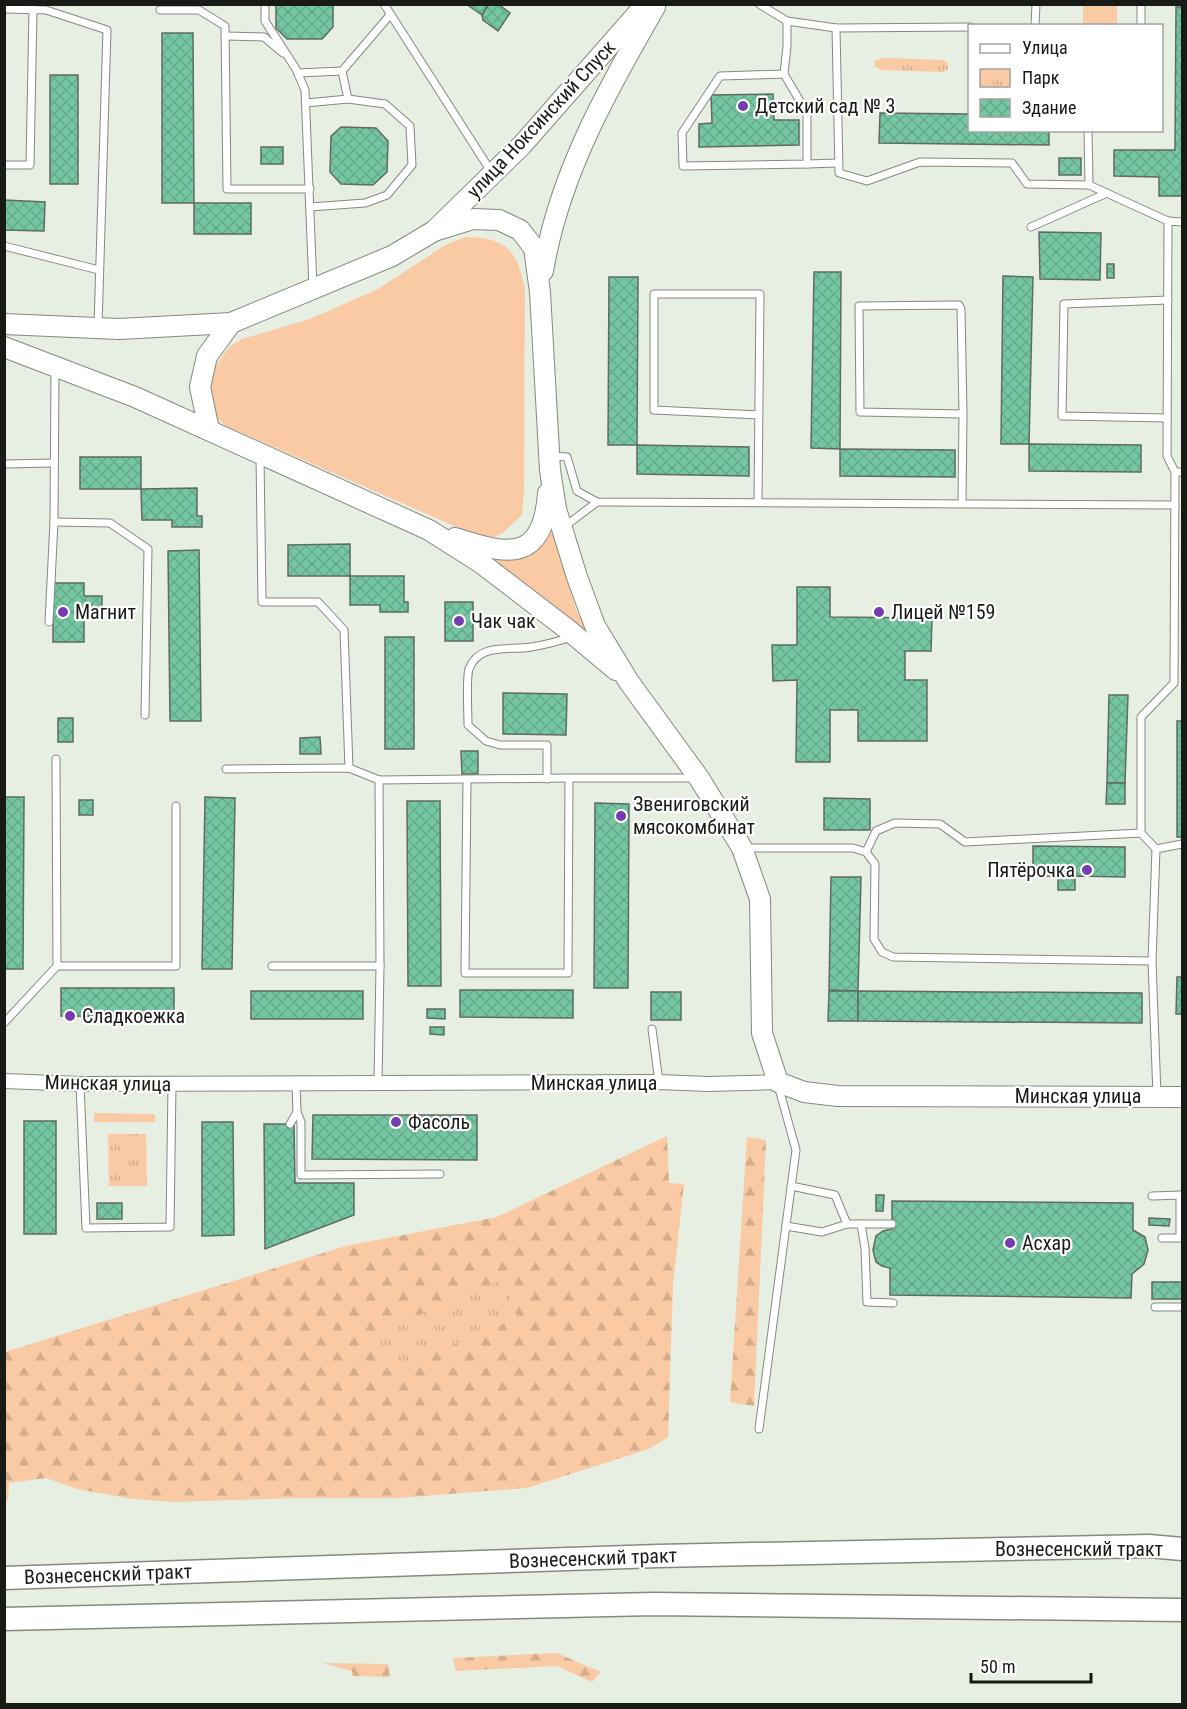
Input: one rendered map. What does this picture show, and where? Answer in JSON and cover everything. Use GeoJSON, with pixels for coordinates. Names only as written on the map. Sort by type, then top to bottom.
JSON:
{"type":"FeatureCollection","features":[{"type":"Feature","properties":{"kind":"main road","name":"Вознесенский тракт"},"geometry":{"type":"LineString","coordinates":[[4,1578],[658,1556],[1149,1546],[1182,1549]]}},
{"type":"Feature","properties":{"kind":"main road"},"geometry":{"type":"LineString","coordinates":[[4,1619],[653,1604],[1182,1610]]}},
{"type":"Feature","properties":{"kind":"street","name":"улица Ноксинский Спуск"},"geometry":{"type":"LineString","coordinates":[[434,231],[522,145],[646,4]]}},
{"type":"Feature","properties":{"kind":"street","name":"улица Ноксинский Спуск"},"geometry":{"type":"LineString","coordinates":[[540,292],[548,241],[578,152],[614,78],[656,4]]}},
{"type":"Feature","properties":{"kind":"street","name":"улица Ноксинский Спуск"},"geometry":{"type":"LineString","coordinates":[[4,324],[119,330],[231,323],[392,256],[434,231],[473,219],[499,220],[520,230],[534,248],[540,292],[550,463],[556,509],[595,626],[629,682],[699,778],[742,848],[760,899],[762,1033],[777,1082]]}},
{"type":"Feature","properties":{"kind":"street"},"geometry":{"type":"LineString","coordinates":[[209,430],[200,387],[207,356],[231,323]]}},
{"type":"Feature","properties":{"kind":"street","name":"улица Ноксинский Спуск"},"geometry":{"type":"LineString","coordinates":[[4,347],[135,397],[429,530],[488,549],[507,551],[522,547],[538,535],[546,514],[550,463]]}},
{"type":"Feature","properties":{"kind":"street","name":"улица Ноксинский Спуск"},"geometry":{"type":"LineString","coordinates":[[429,530],[481,563],[576,637],[629,682]]}},
{"type":"Feature","properties":{"kind":"street","name":"Минская улица"},"geometry":{"type":"LineString","coordinates":[[4,1081],[80,1084],[659,1082],[708,1084],[777,1082],[804,1092],[838,1096],[1182,1097]]}},
{"type":"Feature","properties":{"kind":"lane"},"geometry":{"type":"LineString","coordinates":[[265,4],[265,21],[298,73],[305,90],[313,289]]}},
{"type":"Feature","properties":{"kind":"lane"},"geometry":{"type":"LineString","coordinates":[[384,4],[492,173]]}},
{"type":"Feature","properties":{"kind":"lane"},"geometry":{"type":"LineString","coordinates":[[759,4],[787,21],[836,28],[968,27]]}},
{"type":"Feature","properties":{"kind":"lane"},"geometry":{"type":"LineString","coordinates":[[1035,4],[1035,24]]}},
{"type":"Feature","properties":{"kind":"lane"},"geometry":{"type":"LineString","coordinates":[[1141,4],[1141,24]]}},
{"type":"Feature","properties":{"kind":"lane"},"geometry":{"type":"LineString","coordinates":[[4,9],[46,10],[106,30],[98,329]]}},
{"type":"Feature","properties":{"kind":"lane"},"geometry":{"type":"LineString","coordinates":[[4,165],[30,165],[33,9]]}},
{"type":"Feature","properties":{"kind":"lane"},"geometry":{"type":"LineString","coordinates":[[160,10],[200,10],[225,26],[227,189],[310,189]]}},
{"type":"Feature","properties":{"kind":"lane"},"geometry":{"type":"LineString","coordinates":[[298,73],[342,71],[390,15]]}},
{"type":"Feature","properties":{"kind":"lane"},"geometry":{"type":"LineString","coordinates":[[787,21],[784,74],[807,113],[807,164]]}},
{"type":"Feature","properties":{"kind":"lane"},"geometry":{"type":"LineString","coordinates":[[836,28],[839,173],[867,181],[920,162],[1012,163],[1027,184],[1089,185],[1168,221],[1182,222]]}},
{"type":"Feature","properties":{"kind":"lane"},"geometry":{"type":"LineString","coordinates":[[225,36],[264,37],[288,57]]}},
{"type":"Feature","properties":{"kind":"lane"},"geometry":{"type":"LineString","coordinates":[[342,71],[348,99]]}},
{"type":"Feature","properties":{"kind":"lane"},"geometry":{"type":"LineString","coordinates":[[784,74],[720,76],[682,133],[683,166],[838,163]]}},
{"type":"Feature","properties":{"kind":"lane"},"geometry":{"type":"LineString","coordinates":[[306,103],[348,99],[384,104],[410,126],[412,165],[387,195],[365,203],[310,207]]}},
{"type":"Feature","properties":{"kind":"lane"},"geometry":{"type":"LineString","coordinates":[[1088,132],[1089,185]]}},
{"type":"Feature","properties":{"kind":"lane"},"geometry":{"type":"LineString","coordinates":[[1031,226],[1107,194]]}},
{"type":"Feature","properties":{"kind":"lane"},"geometry":{"type":"LineString","coordinates":[[1156,1096],[1152,961],[1156,849],[1141,833],[1141,717],[1174,683],[1175,504],[1179,472],[1167,456],[1168,221]]}},
{"type":"Feature","properties":{"kind":"lane"},"geometry":{"type":"LineString","coordinates":[[4,246],[99,270]]}},
{"type":"Feature","properties":{"kind":"lane"},"geometry":{"type":"LineString","coordinates":[[758,502],[759,415],[760,294],[654,294],[654,410],[759,415]]}},
{"type":"Feature","properties":{"kind":"lane"},"geometry":{"type":"LineString","coordinates":[[1167,418],[1062,416],[1064,304],[1168,300]]}},
{"type":"Feature","properties":{"kind":"lane"},"geometry":{"type":"LineString","coordinates":[[962,503],[963,414],[961,309],[959,305],[859,306],[860,412],[963,414]]}},
{"type":"Feature","properties":{"kind":"lane"},"geometry":{"type":"LineString","coordinates":[[49,622],[54,522],[55,366]]}},
{"type":"Feature","properties":{"kind":"lane"},"geometry":{"type":"LineString","coordinates":[[260,453],[262,602],[318,602],[344,630],[349,768]]}},
{"type":"Feature","properties":{"kind":"lane"},"geometry":{"type":"LineString","coordinates":[[550,463],[567,457],[577,491],[597,502],[1175,504]]}},
{"type":"Feature","properties":{"kind":"lane"},"geometry":{"type":"LineString","coordinates":[[4,464],[54,463]]}},
{"type":"Feature","properties":{"kind":"lane"},"geometry":{"type":"LineString","coordinates":[[562,528],[597,502]]}},
{"type":"Feature","properties":{"kind":"lane"},"geometry":{"type":"LineString","coordinates":[[54,522],[110,523],[148,549],[145,714]]}},
{"type":"Feature","properties":{"kind":"lane"},"geometry":{"type":"LineString","coordinates":[[547,779],[547,745],[500,745],[486,741],[468,725],[469,670],[479,655],[494,649],[530,648],[576,637]]}},
{"type":"Feature","properties":{"kind":"lane"},"geometry":{"type":"LineString","coordinates":[[4,1023],[57,966],[56,759]]}},
{"type":"Feature","properties":{"kind":"lane"},"geometry":{"type":"LineString","coordinates":[[226,769],[349,768],[379,780],[699,778]]}},
{"type":"Feature","properties":{"kind":"lane"},"geometry":{"type":"LineString","coordinates":[[467,780],[465,973],[568,973],[569,778]]}},
{"type":"Feature","properties":{"kind":"lane"},"geometry":{"type":"LineString","coordinates":[[378,1084],[379,780]]}},
{"type":"Feature","properties":{"kind":"lane"},"geometry":{"type":"LineString","coordinates":[[57,966],[176,966],[176,806]]}},
{"type":"Feature","properties":{"kind":"lane"},"geometry":{"type":"LineString","coordinates":[[866,852],[876,831],[895,823],[940,824],[965,842],[1141,833]]}},
{"type":"Feature","properties":{"kind":"lane"},"geometry":{"type":"LineString","coordinates":[[1156,849],[1182,844]]}},
{"type":"Feature","properties":{"kind":"lane"},"geometry":{"type":"LineString","coordinates":[[742,848],[854,848],[866,852],[875,864],[874,939],[882,952],[893,957],[1152,961]]}},
{"type":"Feature","properties":{"kind":"lane"},"geometry":{"type":"LineString","coordinates":[[272,966],[380,966]]}},
{"type":"Feature","properties":{"kind":"lane"},"geometry":{"type":"LineString","coordinates":[[652,1029],[659,1082]]}},
{"type":"Feature","properties":{"kind":"lane"},"geometry":{"type":"LineString","coordinates":[[759,1429],[796,1150],[777,1082]]}},
{"type":"Feature","properties":{"kind":"lane"},"geometry":{"type":"LineString","coordinates":[[80,1084],[86,1228],[170,1227],[172,1084]]}},
{"type":"Feature","properties":{"kind":"lane"},"geometry":{"type":"LineString","coordinates":[[296,1084],[297,1112],[301,1122],[301,1175],[440,1174]]}},
{"type":"Feature","properties":{"kind":"lane"},"geometry":{"type":"LineString","coordinates":[[290,1124],[297,1112]]}},
{"type":"Feature","properties":{"kind":"lane"},"geometry":{"type":"LineString","coordinates":[[791,1186],[835,1195],[847,1224]]}},
{"type":"Feature","properties":{"kind":"lane"},"geometry":{"type":"LineString","coordinates":[[1152,1196],[1181,1195],[1180,1238],[1162,1238]]}},
{"type":"Feature","properties":{"kind":"lane"},"geometry":{"type":"LineString","coordinates":[[786,1226],[822,1232],[847,1224],[892,1224]]}},
{"type":"Feature","properties":{"kind":"lane"},"geometry":{"type":"LineString","coordinates":[[861,1224],[865,1248],[867,1302],[893,1303]]}},
{"type":"Feature","properties":{"kind":"lane"},"geometry":{"type":"LineString","coordinates":[[1155,1307],[1182,1307]]}},
{"type":"Feature","properties":{"kind":"green space"},"geometry":{"type":"Polygon","coordinates":[[[1083,5],[1117,5],[1117,24],[1083,24],[1083,5]]]}},
{"type":"Feature","properties":{"kind":"green space"},"geometry":{"type":"Polygon","coordinates":[[[883,58],[943,60],[948,63],[948,69],[943,72],[881,70],[875,66],[874,61],[883,58]]]}},
{"type":"Feature","properties":{"kind":"green space"},"geometry":{"type":"Polygon","coordinates":[[[465,237],[491,240],[508,249],[519,266],[525,291],[522,515],[503,533],[489,539],[476,538],[454,526],[226,426],[215,416],[208,381],[230,346],[242,339],[310,319],[378,289],[447,244],[465,237]]]}},
{"type":"Feature","properties":{"kind":"green space"},"geometry":{"type":"Polygon","coordinates":[[[551,525],[576,610],[589,634],[477,553],[533,552],[541,547],[551,525]]]}},
{"type":"Feature","properties":{"kind":"green space"},"geometry":{"type":"Polygon","coordinates":[[[94,1113],[155,1114],[155,1122],[94,1122],[94,1113]]]}},
{"type":"Feature","properties":{"kind":"green space"},"geometry":{"type":"Polygon","coordinates":[[[108,1134],[146,1134],[147,1186],[109,1186],[108,1134]]]}},
{"type":"Feature","properties":{"kind":"green space"},"geometry":{"type":"Polygon","coordinates":[[[667,1136],[669,1183],[684,1184],[673,1285],[668,1437],[649,1449],[527,1488],[398,1498],[173,1502],[132,1499],[77,1489],[46,1478],[9,1483],[8,1500],[5,1502],[5,1352],[346,1246],[497,1217],[667,1136]]]}},
{"type":"Feature","properties":{"kind":"green space"},"geometry":{"type":"Polygon","coordinates":[[[747,1137],[766,1140],[754,1406],[730,1402],[747,1137]]]}},
{"type":"Feature","properties":{"kind":"green space"},"geometry":{"type":"Polygon","coordinates":[[[502,1280],[518,1318],[389,1372],[373,1334],[502,1280]]]}},
{"type":"Feature","properties":{"kind":"green space"},"geometry":{"type":"Polygon","coordinates":[[[557,1653],[601,1672],[592,1682],[557,1666],[456,1671],[453,1658],[557,1653]]]}},
{"type":"Feature","properties":{"kind":"green space"},"geometry":{"type":"Polygon","coordinates":[[[323,1663],[388,1664],[390,1677],[353,1676],[352,1671],[323,1663]]]}},
{"type":"Feature","properties":{"kind":"building"},"geometry":{"type":"Polygon","coordinates":[[[276,4],[333,4],[333,27],[322,39],[287,39],[276,28],[276,4]]]}},
{"type":"Feature","properties":{"kind":"building"},"geometry":{"type":"Polygon","coordinates":[[[466,4],[489,4],[482,15],[466,4]]]}},
{"type":"Feature","properties":{"kind":"building"},"geometry":{"type":"Polygon","coordinates":[[[489,4],[498,4],[510,13],[498,31],[483,20],[482,15],[489,4]]]}},
{"type":"Feature","properties":{"kind":"building"},"geometry":{"type":"Polygon","coordinates":[[[1176,7],[1182,7],[1182,196],[1159,196],[1159,177],[1114,176],[1114,150],[1175,150],[1176,7]]]}},
{"type":"Feature","properties":{"kind":"building"},"geometry":{"type":"Polygon","coordinates":[[[162,33],[193,33],[194,203],[162,203],[162,33]]]}},
{"type":"Feature","properties":{"kind":"building"},"geometry":{"type":"Polygon","coordinates":[[[50,75],[78,75],[78,184],[50,184],[50,75]]]}},
{"type":"Feature","properties":{"kind":"building"},"geometry":{"type":"Polygon","coordinates":[[[773,94],[774,120],[799,120],[799,145],[699,147],[699,124],[712,123],[711,95],[773,94]]]}},
{"type":"Feature","properties":{"kind":"building"},"geometry":{"type":"Polygon","coordinates":[[[880,113],[968,114],[968,132],[1049,132],[1049,145],[879,143],[880,113]]]}},
{"type":"Feature","properties":{"kind":"building"},"geometry":{"type":"Polygon","coordinates":[[[341,127],[376,128],[388,141],[387,172],[373,185],[341,184],[330,172],[331,136],[341,127]]]}},
{"type":"Feature","properties":{"kind":"building"},"geometry":{"type":"Polygon","coordinates":[[[261,147],[283,147],[283,164],[261,164],[261,147]]]}},
{"type":"Feature","properties":{"kind":"building"},"geometry":{"type":"Polygon","coordinates":[[[1059,158],[1081,158],[1081,175],[1059,175],[1059,158]]]}},
{"type":"Feature","properties":{"kind":"building"},"geometry":{"type":"Polygon","coordinates":[[[4,200],[45,202],[44,231],[4,230],[4,200]]]}},
{"type":"Feature","properties":{"kind":"building"},"geometry":{"type":"Polygon","coordinates":[[[194,203],[251,203],[251,234],[194,234],[194,203]]]}},
{"type":"Feature","properties":{"kind":"building"},"geometry":{"type":"Polygon","coordinates":[[[1039,232],[1101,233],[1100,280],[1040,279],[1039,232]]]}},
{"type":"Feature","properties":{"kind":"building"},"geometry":{"type":"Polygon","coordinates":[[[1107,264],[1114,264],[1114,278],[1107,278],[1107,264]]]}},
{"type":"Feature","properties":{"kind":"building"},"geometry":{"type":"Polygon","coordinates":[[[814,272],[841,272],[840,449],[811,448],[814,272]]]}},
{"type":"Feature","properties":{"kind":"building"},"geometry":{"type":"Polygon","coordinates":[[[1003,276],[1033,277],[1029,444],[1001,444],[1003,276]]]}},
{"type":"Feature","properties":{"kind":"building"},"geometry":{"type":"Polygon","coordinates":[[[609,277],[638,277],[637,445],[608,445],[609,277]]]}},
{"type":"Feature","properties":{"kind":"building"},"geometry":{"type":"Polygon","coordinates":[[[1029,444],[1141,445],[1141,472],[1029,471],[1029,444]]]}},
{"type":"Feature","properties":{"kind":"building"},"geometry":{"type":"Polygon","coordinates":[[[637,445],[749,447],[749,476],[637,474],[637,445]]]}},
{"type":"Feature","properties":{"kind":"building"},"geometry":{"type":"Polygon","coordinates":[[[840,449],[955,450],[955,477],[840,476],[840,449]]]}},
{"type":"Feature","properties":{"kind":"building"},"geometry":{"type":"Polygon","coordinates":[[[80,457],[141,457],[141,489],[80,489],[80,457]]]}},
{"type":"Feature","properties":{"kind":"building"},"geometry":{"type":"Polygon","coordinates":[[[197,488],[197,516],[202,516],[202,527],[172,527],[172,520],[142,520],[141,489],[197,488]]]}},
{"type":"Feature","properties":{"kind":"building"},"geometry":{"type":"Polygon","coordinates":[[[350,544],[350,576],[288,576],[288,545],[350,544]]]}},
{"type":"Feature","properties":{"kind":"building"},"geometry":{"type":"Polygon","coordinates":[[[199,550],[201,721],[170,721],[168,551],[199,550]]]}},
{"type":"Feature","properties":{"kind":"building"},"geometry":{"type":"Polygon","coordinates":[[[350,576],[404,576],[404,602],[408,602],[408,612],[380,612],[380,605],[350,605],[350,576]]]}},
{"type":"Feature","properties":{"kind":"building"},"geometry":{"type":"Polygon","coordinates":[[[53,583],[84,583],[84,596],[102,596],[102,612],[84,612],[84,642],[53,642],[53,583]]]}},
{"type":"Feature","properties":{"kind":"building"},"geometry":{"type":"Polygon","coordinates":[[[797,587],[830,587],[830,617],[932,618],[931,651],[905,651],[905,680],[927,680],[927,741],[858,741],[858,710],[830,710],[830,762],[796,762],[797,680],[773,681],[772,645],[797,645],[797,587]]]}},
{"type":"Feature","properties":{"kind":"building"},"geometry":{"type":"Polygon","coordinates":[[[445,602],[473,602],[473,641],[445,641],[445,602]]]}},
{"type":"Feature","properties":{"kind":"building"},"geometry":{"type":"Polygon","coordinates":[[[385,637],[414,637],[414,749],[385,749],[385,637]]]}},
{"type":"Feature","properties":{"kind":"building"},"geometry":{"type":"Polygon","coordinates":[[[503,693],[567,694],[566,735],[503,734],[503,693]]]}},
{"type":"Feature","properties":{"kind":"building"},"geometry":{"type":"Polygon","coordinates":[[[1109,695],[1128,695],[1125,783],[1107,783],[1109,695]]]}},
{"type":"Feature","properties":{"kind":"building"},"geometry":{"type":"Polygon","coordinates":[[[58,718],[73,718],[73,742],[58,742],[58,718]]]}},
{"type":"Feature","properties":{"kind":"building"},"geometry":{"type":"Polygon","coordinates":[[[1177,721],[1182,721],[1182,837],[1177,837],[1177,721]]]}},
{"type":"Feature","properties":{"kind":"building"},"geometry":{"type":"Polygon","coordinates":[[[320,737],[321,754],[300,754],[300,738],[320,737]]]}},
{"type":"Feature","properties":{"kind":"building"},"geometry":{"type":"Polygon","coordinates":[[[461,751],[478,751],[478,774],[462,774],[461,751]]]}},
{"type":"Feature","properties":{"kind":"building"},"geometry":{"type":"Polygon","coordinates":[[[1107,783],[1125,783],[1125,804],[1106,804],[1107,783]]]}},
{"type":"Feature","properties":{"kind":"building"},"geometry":{"type":"Polygon","coordinates":[[[4,797],[24,797],[23,969],[4,969],[4,797]]]}},
{"type":"Feature","properties":{"kind":"building"},"geometry":{"type":"Polygon","coordinates":[[[205,797],[235,798],[232,969],[202,969],[205,797]]]}},
{"type":"Feature","properties":{"kind":"building"},"geometry":{"type":"Polygon","coordinates":[[[824,798],[870,799],[870,830],[824,830],[824,798]]]}},
{"type":"Feature","properties":{"kind":"building"},"geometry":{"type":"Polygon","coordinates":[[[79,800],[93,800],[93,815],[79,815],[79,800]]]}},
{"type":"Feature","properties":{"kind":"building"},"geometry":{"type":"Polygon","coordinates":[[[407,801],[440,801],[441,986],[408,986],[407,801]]]}},
{"type":"Feature","properties":{"kind":"building"},"geometry":{"type":"Polygon","coordinates":[[[595,803],[629,804],[628,988],[594,988],[595,803]]]}},
{"type":"Feature","properties":{"kind":"building"},"geometry":{"type":"Polygon","coordinates":[[[1033,846],[1125,847],[1125,877],[1075,876],[1075,890],[1058,890],[1058,876],[1033,876],[1033,846]]]}},
{"type":"Feature","properties":{"kind":"building"},"geometry":{"type":"Polygon","coordinates":[[[831,877],[861,877],[858,991],[829,990],[831,877]]]}},
{"type":"Feature","properties":{"kind":"building"},"geometry":{"type":"Polygon","coordinates":[[[1177,977],[1182,977],[1182,1014],[1176,1014],[1177,977]]]}},
{"type":"Feature","properties":{"kind":"building"},"geometry":{"type":"Polygon","coordinates":[[[61,988],[174,988],[174,1017],[61,1016],[61,988]]]}},
{"type":"Feature","properties":{"kind":"building"},"geometry":{"type":"Polygon","coordinates":[[[460,990],[573,990],[573,1018],[460,1017],[460,990]]]}},
{"type":"Feature","properties":{"kind":"building"},"geometry":{"type":"Polygon","coordinates":[[[251,991],[363,991],[363,1019],[251,1019],[251,991]]]}},
{"type":"Feature","properties":{"kind":"building"},"geometry":{"type":"Polygon","coordinates":[[[829,991],[858,991],[858,1021],[828,1021],[829,991]]]}},
{"type":"Feature","properties":{"kind":"building"},"geometry":{"type":"Polygon","coordinates":[[[858,991],[1142,993],[1142,1023],[858,1021],[858,991]]]}},
{"type":"Feature","properties":{"kind":"building"},"geometry":{"type":"Polygon","coordinates":[[[651,992],[681,992],[681,1020],[651,1020],[651,992]]]}},
{"type":"Feature","properties":{"kind":"building"},"geometry":{"type":"Polygon","coordinates":[[[427,1009],[445,1009],[445,1019],[427,1018],[427,1009]]]}},
{"type":"Feature","properties":{"kind":"building"},"geometry":{"type":"Polygon","coordinates":[[[430,1027],[444,1027],[444,1035],[430,1034],[430,1027]]]}},
{"type":"Feature","properties":{"kind":"building"},"geometry":{"type":"Polygon","coordinates":[[[313,1115],[477,1115],[477,1160],[312,1159],[313,1115]]]}},
{"type":"Feature","properties":{"kind":"building"},"geometry":{"type":"Polygon","coordinates":[[[24,1121],[56,1121],[56,1234],[24,1234],[24,1121]]]}},
{"type":"Feature","properties":{"kind":"building"},"geometry":{"type":"Polygon","coordinates":[[[202,1122],[233,1122],[234,1235],[202,1236],[202,1122]]]}},
{"type":"Feature","properties":{"kind":"building"},"geometry":{"type":"Polygon","coordinates":[[[264,1124],[294,1124],[295,1183],[354,1183],[354,1215],[265,1249],[264,1124]]]}},
{"type":"Feature","properties":{"kind":"building"},"geometry":{"type":"Polygon","coordinates":[[[876,1195],[884,1195],[883,1211],[876,1211],[876,1195]]]}},
{"type":"Feature","properties":{"kind":"building","name":"Асхар"},"geometry":{"type":"Polygon","coordinates":[[[892,1201],[1133,1203],[1133,1230],[1145,1237],[1148,1250],[1144,1264],[1132,1274],[1131,1298],[890,1295],[890,1268],[876,1262],[873,1250],[876,1236],[892,1229],[892,1201]]]}},
{"type":"Feature","properties":{"kind":"building"},"geometry":{"type":"Polygon","coordinates":[[[97,1203],[122,1203],[122,1219],[97,1219],[97,1203]]]}},
{"type":"Feature","properties":{"kind":"building"},"geometry":{"type":"Polygon","coordinates":[[[1149,1218],[1170,1219],[1169,1226],[1149,1225],[1149,1218]]]}},
{"type":"Feature","properties":{"kind":"building"},"geometry":{"type":"Polygon","coordinates":[[[1152,1282],[1182,1282],[1182,1299],[1152,1299],[1152,1282]]]}},
{"type":"Feature","properties":{"kind":"place","name":"Детский сад № 3"},"geometry":{"type":"Point","coordinates":[743,106]}},
{"type":"Feature","properties":{"kind":"place","name":"Магнит"},"geometry":{"type":"Point","coordinates":[63,612]}},
{"type":"Feature","properties":{"kind":"place","name":"Лицей №159"},"geometry":{"type":"Point","coordinates":[879,612]}},
{"type":"Feature","properties":{"kind":"place","name":"Чак чак"},"geometry":{"type":"Point","coordinates":[459,621]}},
{"type":"Feature","properties":{"kind":"place","name":"Звениговский мясокомбинат"},"geometry":{"type":"Point","coordinates":[621,816]}},
{"type":"Feature","properties":{"kind":"place","name":"Пятёрочка"},"geometry":{"type":"Point","coordinates":[1087,870]}},
{"type":"Feature","properties":{"kind":"place","name":"Сладкоежка"},"geometry":{"type":"Point","coordinates":[70,1016]}},
{"type":"Feature","properties":{"kind":"place","name":"Фасоль"},"geometry":{"type":"Point","coordinates":[396,1122]}},
{"type":"Feature","properties":{"kind":"place","name":"Асхар"},"geometry":{"type":"Point","coordinates":[1010,1243]}}]}
